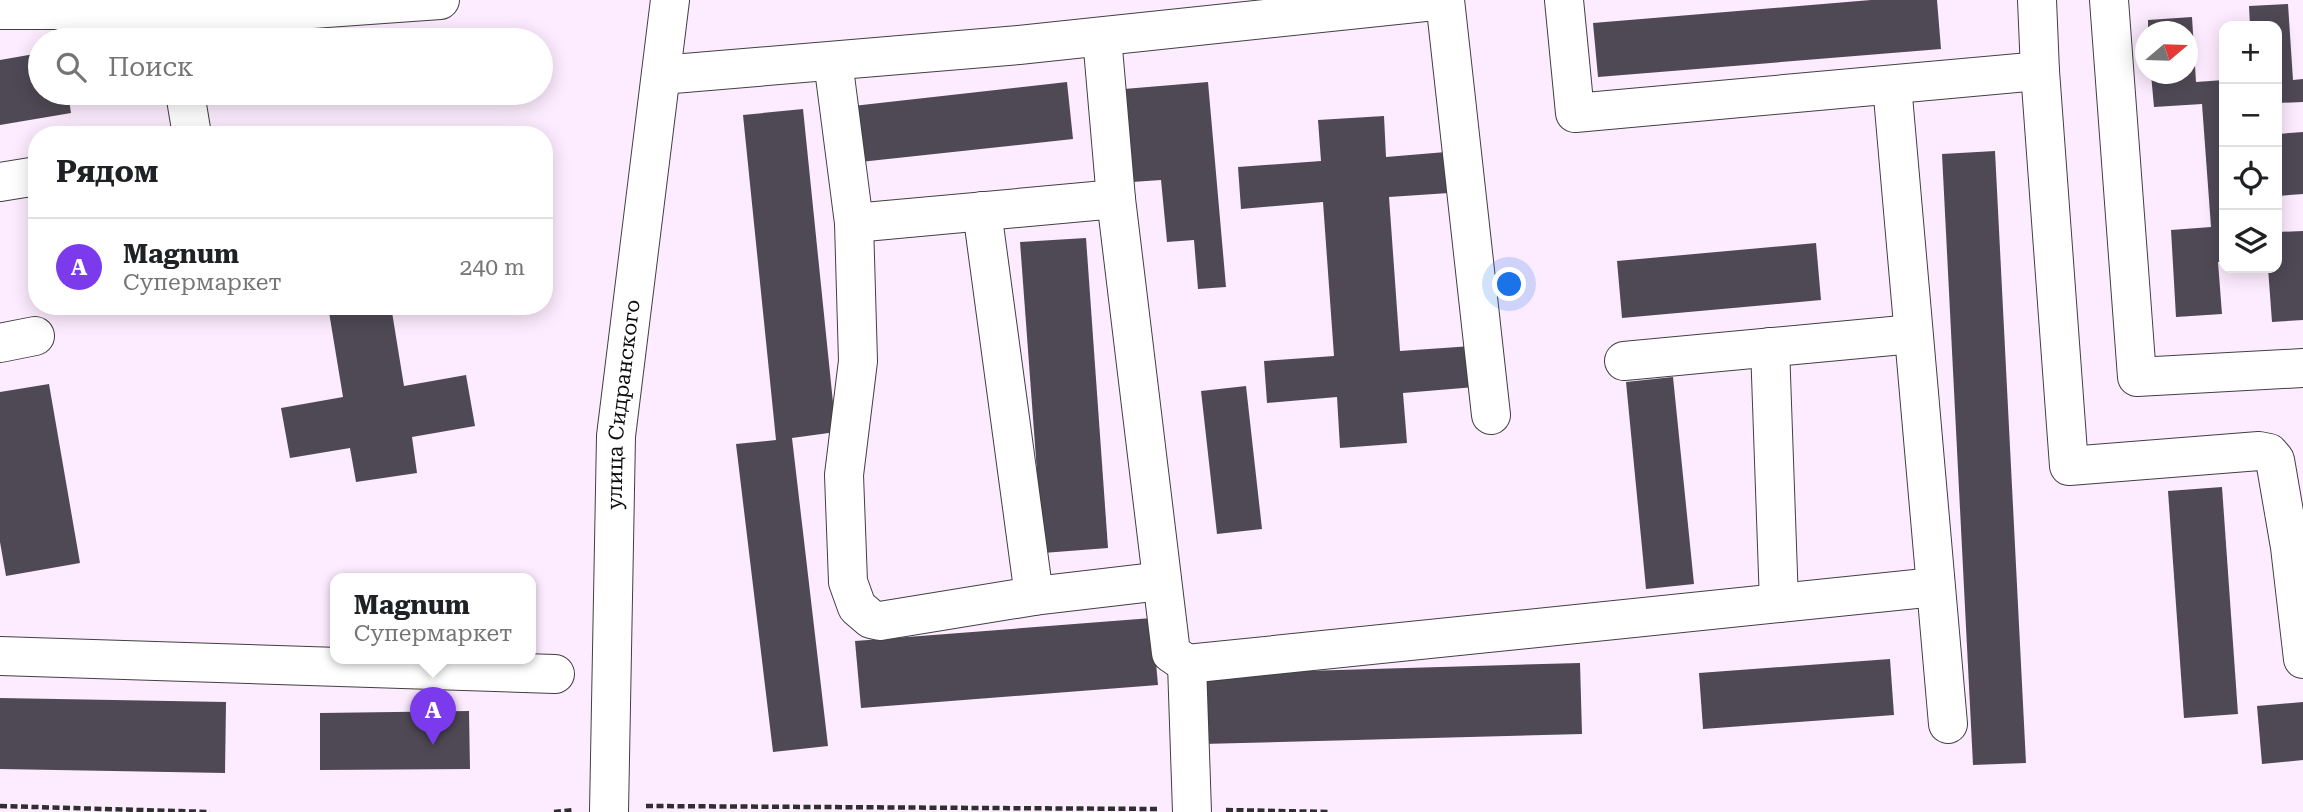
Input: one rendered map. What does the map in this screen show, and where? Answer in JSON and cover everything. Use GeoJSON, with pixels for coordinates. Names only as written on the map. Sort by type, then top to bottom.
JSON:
{"type":"FeatureCollection","features":[{"type":"Feature","properties":{"kind":"street"},"geometry":{"type":"LineString","coordinates":[[0,10],[91,5],[173,25],[298,10],[440,0]]}},
{"type":"Feature","properties":{"kind":"street","name":"улица Сидранского"},"geometry":{"type":"LineString","coordinates":[[592,811],[616,436],[670,0]]}},
{"type":"Feature","properties":{"kind":"street"},"geometry":{"type":"LineString","coordinates":[[662,75],[1101,37],[1445,0],[1491,415]]}},
{"type":"Feature","properties":{"kind":"street"},"geometry":{"type":"LineString","coordinates":[[1564,0],[1575,113],[2040,71]]}},
{"type":"Feature","properties":{"kind":"street"},"geometry":{"type":"LineString","coordinates":[[2037,0],[2069,466],[2259,450],[2269,453],[2275,460],[2297,546],[2303,659]]}},
{"type":"Feature","properties":{"kind":"street"},"geometry":{"type":"LineString","coordinates":[[2109,0],[2137,377],[2303,368]]}},
{"type":"Feature","properties":{"kind":"street"},"geometry":{"type":"LineString","coordinates":[[1101,37],[1116,199],[1171,653],[1187,664],[1935,587]]}},
{"type":"Feature","properties":{"kind":"street"},"geometry":{"type":"LineString","coordinates":[[833,61],[853,223],[858,361],[844,475],[848,582],[857,607],[864,614],[880,621],[1034,596],[1162,581]]}},
{"type":"Feature","properties":{"kind":"street"},"geometry":{"type":"LineString","coordinates":[[1892,85],[1948,724]]}},
{"type":"Feature","properties":{"kind":"street"},"geometry":{"type":"LineString","coordinates":[[187,105],[190,126]]}},
{"type":"Feature","properties":{"kind":"street"},"geometry":{"type":"LineString","coordinates":[[0,181],[28,177]]}},
{"type":"Feature","properties":{"kind":"street"},"geometry":{"type":"LineString","coordinates":[[853,223],[1116,199]]}},
{"type":"Feature","properties":{"kind":"street"},"geometry":{"type":"LineString","coordinates":[[982,211],[1034,596]]}},
{"type":"Feature","properties":{"kind":"street"},"geometry":{"type":"LineString","coordinates":[[1623,360],[1913,334]]}},
{"type":"Feature","properties":{"kind":"street"},"geometry":{"type":"LineString","coordinates":[[1770,347],[1779,603]]}},
{"type":"Feature","properties":{"kind":"street"},"geometry":{"type":"LineString","coordinates":[[0,656],[555,674]]}},
{"type":"Feature","properties":{"kind":"street"},"geometry":{"type":"LineString","coordinates":[[1187,664],[1192,811]]}},
{"type":"Feature","properties":{"kind":"path"},"geometry":{"type":"LineString","coordinates":[[0,806],[210,812]]}},
{"type":"Feature","properties":{"kind":"path"},"geometry":{"type":"LineString","coordinates":[[646,806],[1330,812]]}},
{"type":"Feature","properties":{"kind":"path"},"geometry":{"type":"LineString","coordinates":[[554,812],[592,811]]}},
{"type":"Feature","properties":{"kind":"building"},"geometry":{"type":"Polygon","coordinates":[[[1871,0],[1937,0],[1941,49],[1598,77],[1593,23],[1871,0]]]}},
{"type":"Feature","properties":{"kind":"building"},"geometry":{"type":"Polygon","coordinates":[[[2288,4],[2293,80],[2303,79],[2303,102],[2282,103],[2282,21],[2250,21],[2249,6],[2288,4]]]}},
{"type":"Feature","properties":{"kind":"building"},"geometry":{"type":"Polygon","coordinates":[[[2192,17],[2192,21],[2148,21],[2192,17]]]}},
{"type":"Feature","properties":{"kind":"building"},"geometry":{"type":"Polygon","coordinates":[[[28,55],[28,105],[70,105],[71,113],[0,125],[0,60],[28,55]]]}},
{"type":"Feature","properties":{"kind":"building"},"geometry":{"type":"Polygon","coordinates":[[[2219,80],[2218,262],[2222,314],[2176,317],[2171,230],[2211,227],[2202,104],[2154,107],[2152,84],[2198,84],[2198,82],[2219,80]]]}},
{"type":"Feature","properties":{"kind":"building"},"geometry":{"type":"Polygon","coordinates":[[[1067,82],[1073,139],[860,162],[853,106],[1067,82]]]}},
{"type":"Feature","properties":{"kind":"building"},"geometry":{"type":"Polygon","coordinates":[[[1208,82],[1226,287],[1198,289],[1194,240],[1167,242],[1161,180],[1132,182],[1124,89],[1208,82]]]}},
{"type":"Feature","properties":{"kind":"building"},"geometry":{"type":"Polygon","coordinates":[[[803,109],[836,432],[792,438],[828,746],[773,752],[736,444],[776,440],[743,115],[803,109]]]}},
{"type":"Feature","properties":{"kind":"building"},"geometry":{"type":"Polygon","coordinates":[[[1384,116],[1386,157],[1446,152],[1449,193],[1389,197],[1400,351],[1472,346],[1475,387],[1403,393],[1407,443],[1340,448],[1337,397],[1267,403],[1264,361],[1334,356],[1323,202],[1241,209],[1238,167],[1321,161],[1318,120],[1384,116]]]}},
{"type":"Feature","properties":{"kind":"building"},"geometry":{"type":"Polygon","coordinates":[[[2303,132],[2303,194],[2282,196],[2282,134],[2303,132]]]}},
{"type":"Feature","properties":{"kind":"building"},"geometry":{"type":"Polygon","coordinates":[[[1995,151],[2026,763],[1973,765],[1942,154],[1995,151]]]}},
{"type":"Feature","properties":{"kind":"building"},"geometry":{"type":"Polygon","coordinates":[[[2303,231],[2303,320],[2272,322],[2268,273],[2282,273],[2282,232],[2303,231]]]}},
{"type":"Feature","properties":{"kind":"building"},"geometry":{"type":"Polygon","coordinates":[[[1086,238],[1108,548],[1043,553],[1020,242],[1086,238]]]}},
{"type":"Feature","properties":{"kind":"building"},"geometry":{"type":"Polygon","coordinates":[[[1816,243],[1821,300],[1622,318],[1617,261],[1816,243]]]}},
{"type":"Feature","properties":{"kind":"building"},"geometry":{"type":"Polygon","coordinates":[[[329,315],[392,315],[404,386],[466,375],[475,426],[412,437],[417,473],[356,482],[350,448],[290,458],[281,408],[343,397],[329,315]]]}},
{"type":"Feature","properties":{"kind":"building"},"geometry":{"type":"Polygon","coordinates":[[[1673,377],[1694,584],[1646,589],[1626,382],[1673,377]]]}},
{"type":"Feature","properties":{"kind":"building"},"geometry":{"type":"Polygon","coordinates":[[[49,384],[80,563],[6,576],[0,542],[0,392],[49,384]]]}},
{"type":"Feature","properties":{"kind":"building"},"geometry":{"type":"Polygon","coordinates":[[[1246,386],[1262,529],[1217,534],[1201,391],[1246,386]]]}},
{"type":"Feature","properties":{"kind":"building"},"geometry":{"type":"Polygon","coordinates":[[[2222,487],[2238,714],[2184,718],[2168,491],[2222,487]]]}},
{"type":"Feature","properties":{"kind":"building"},"geometry":{"type":"Polygon","coordinates":[[[1152,618],[1158,685],[861,708],[855,641],[1152,618]]]}},
{"type":"Feature","properties":{"kind":"building"},"geometry":{"type":"Polygon","coordinates":[[[1890,659],[1894,715],[1703,729],[1699,673],[1890,659]]]}},
{"type":"Feature","properties":{"kind":"building"},"geometry":{"type":"Polygon","coordinates":[[[1580,663],[1582,734],[1202,744],[1200,674],[1580,663]]]}},
{"type":"Feature","properties":{"kind":"building"},"geometry":{"type":"Polygon","coordinates":[[[0,698],[226,702],[225,773],[0,769],[0,698]]]}},
{"type":"Feature","properties":{"kind":"building"},"geometry":{"type":"Polygon","coordinates":[[[2303,702],[2303,760],[2262,764],[2257,706],[2303,702]]]}},
{"type":"Feature","properties":{"kind":"building"},"geometry":{"type":"Polygon","coordinates":[[[469,711],[470,769],[320,770],[320,713],[469,711]]]}},
{"type":"Feature","properties":{"kind":"place","name":"Magnum"},"geometry":{"type":"Point","coordinates":[433,745]}}]}
